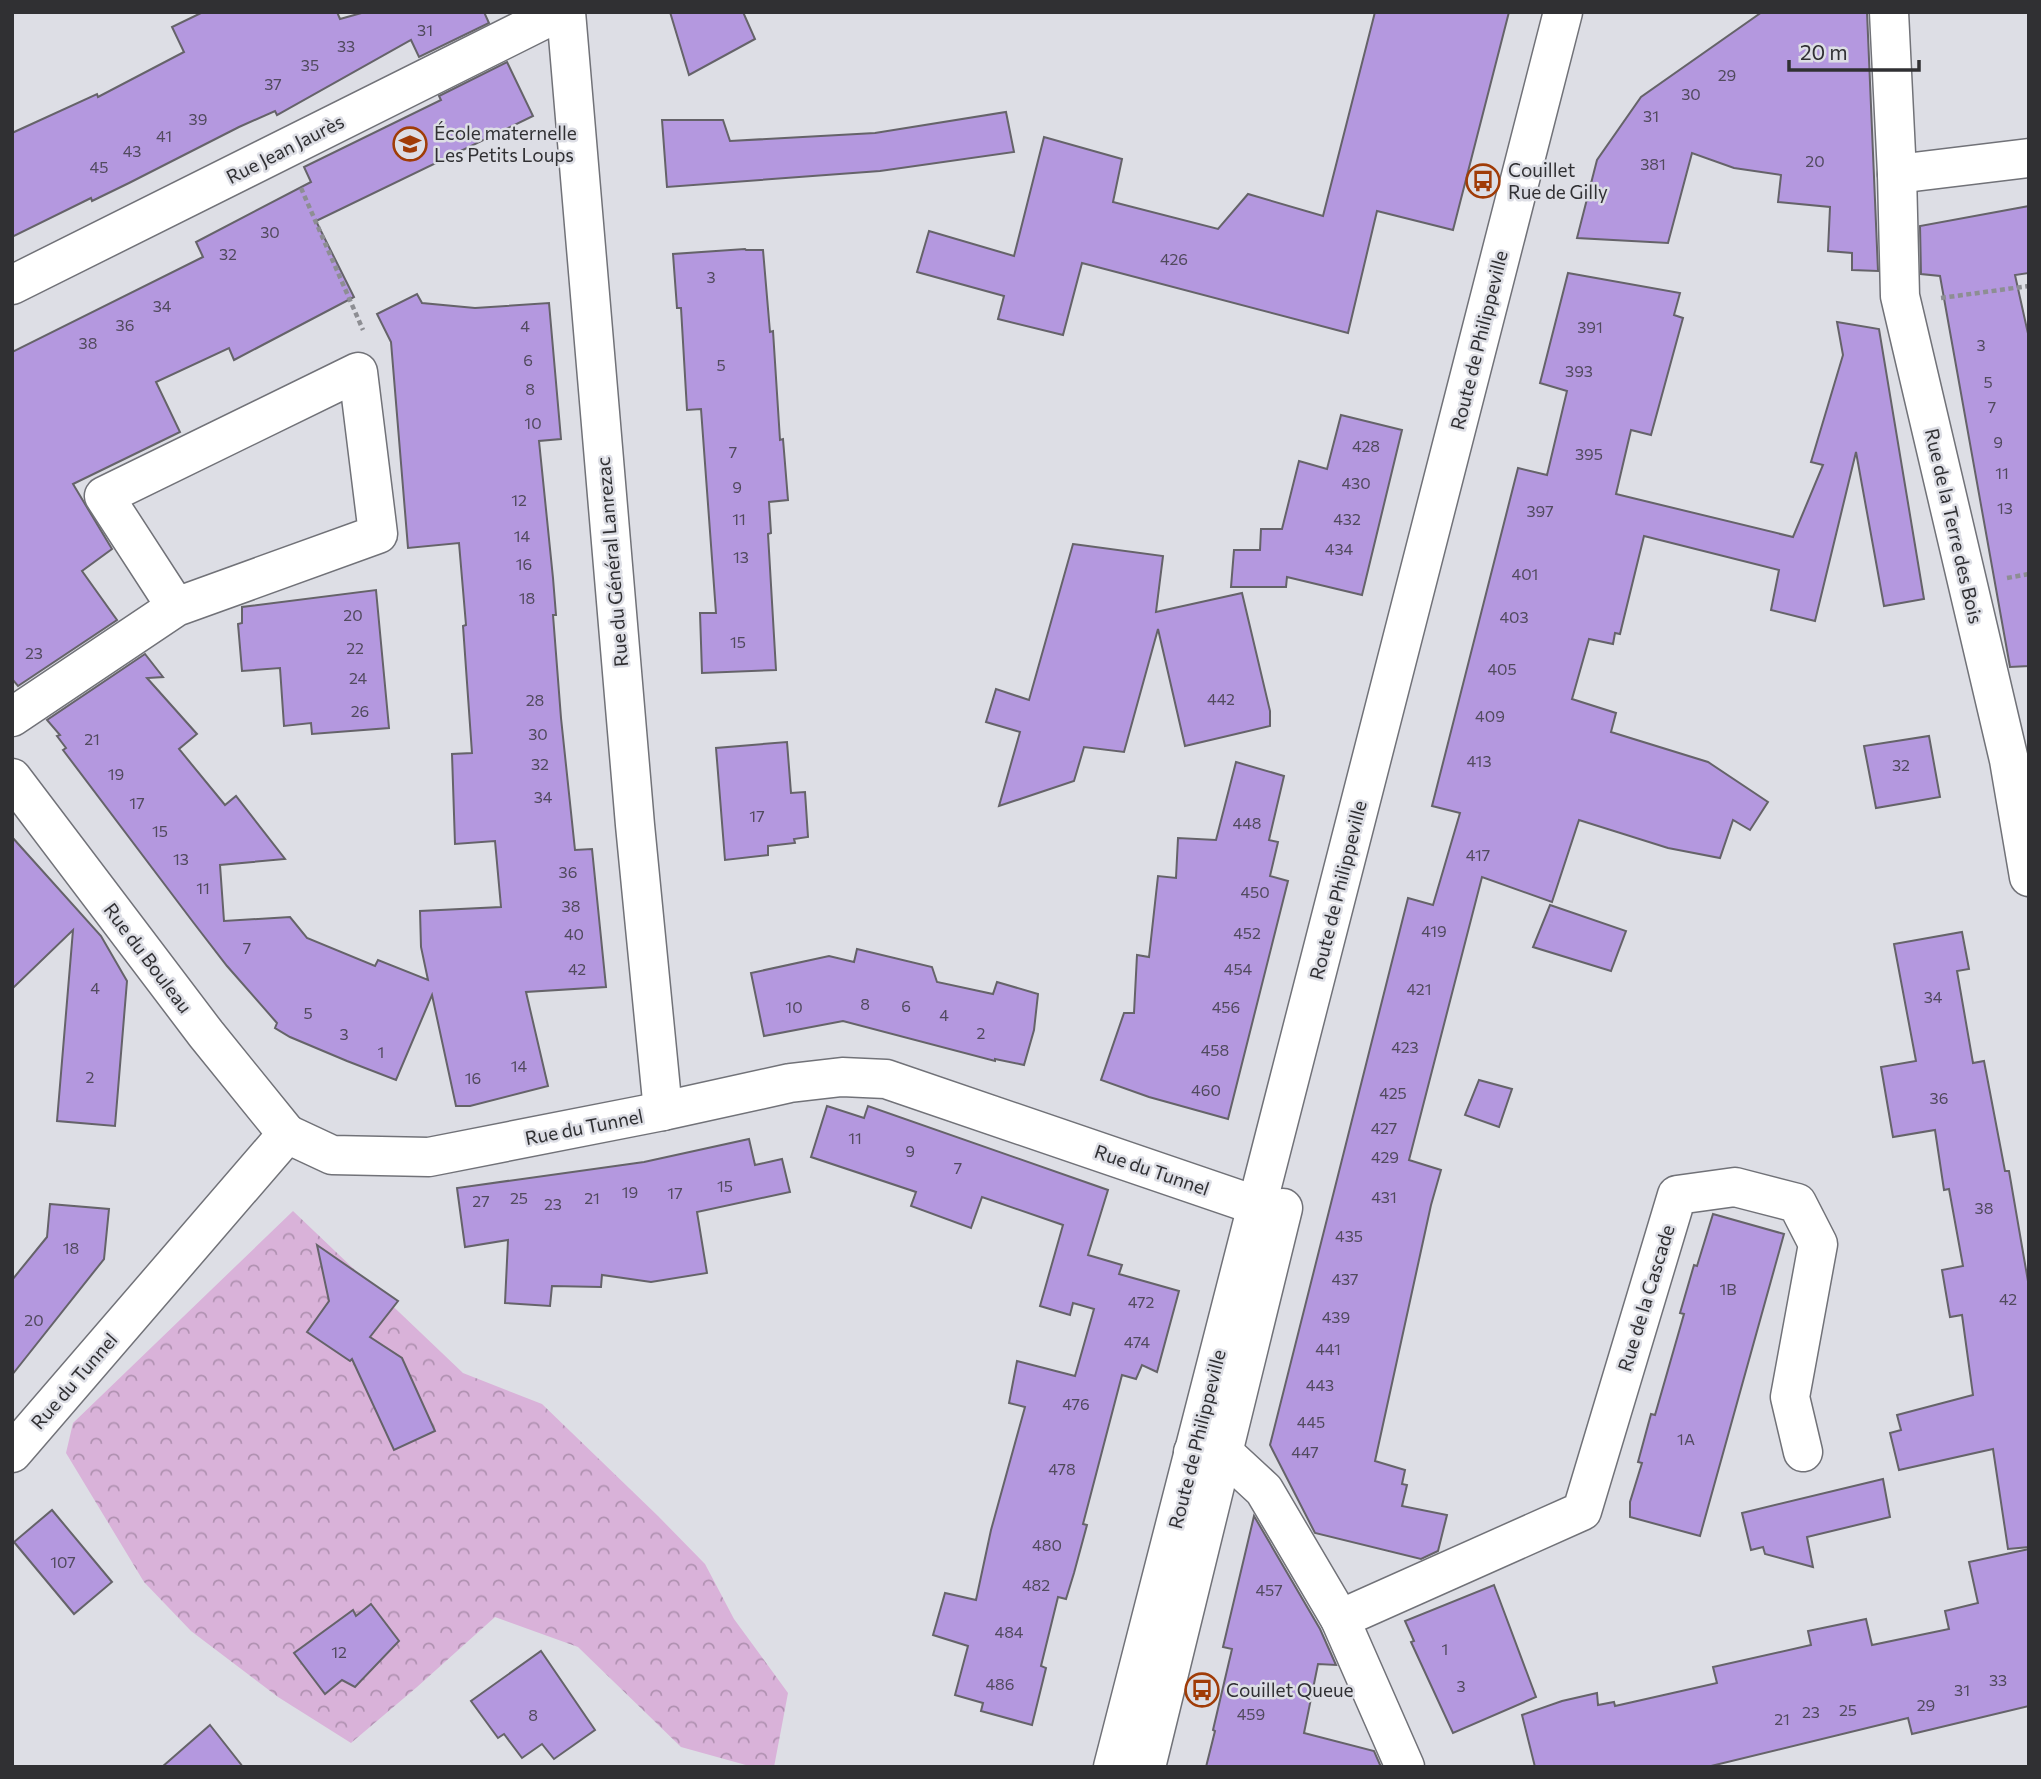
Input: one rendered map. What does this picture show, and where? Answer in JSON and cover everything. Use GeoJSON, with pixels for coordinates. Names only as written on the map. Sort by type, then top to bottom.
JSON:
{"type":"FeatureCollection","features":[{"type":"Feature","properties":{"kind":"street","name":"Rue Jean Jaurès"},"geometry":{"type":"LineString","coordinates":[[12,285],[558,12]]}},
{"type":"Feature","properties":{"kind":"street","name":"Rue du Général Lanrezac"},"geometry":{"type":"LineString","coordinates":[[566,12],[635,825],[663,1111]]}},
{"type":"Feature","properties":{"kind":"street","name":"Route de Philippeville"},"geometry":{"type":"LineString","coordinates":[[1146,1767],[1209,1453],[1563,12]]}},
{"type":"Feature","properties":{"kind":"street","name":"Route de Philippeville"},"geometry":{"type":"LineString","coordinates":[[1269,1210],[1360,889],[1590,12]]}},
{"type":"Feature","properties":{"kind":"street","name":"Rue de la Terre des Bois"},"geometry":{"type":"LineString","coordinates":[[1888,12],[1902,301],[2009,760],[2029,877]]}},
{"type":"Feature","properties":{"kind":"street"},"geometry":{"type":"LineString","coordinates":[[1897,174],[2029,158]]}},
{"type":"Feature","properties":{"kind":"street"},"geometry":{"type":"LineString","coordinates":[[12,717],[176,607],[378,534],[358,372],[104,496],[176,607]]}},
{"type":"Feature","properties":{"kind":"street","name":"Rue du Bouleau"},"geometry":{"type":"LineString","coordinates":[[12,778],[206,1034],[287,1134]]}},
{"type":"Feature","properties":{"kind":"street"},"geometry":{"type":"LineString","coordinates":[[12,818],[73,895],[116,914]]}},
{"type":"Feature","properties":{"kind":"street","name":"Rue du Tunnel"},"geometry":{"type":"LineString","coordinates":[[12,1453],[287,1134],[332,1155],[429,1157],[790,1083],[842,1077],[886,1079],[1269,1210]]}},
{"type":"Feature","properties":{"kind":"street","name":"Rue de la Cascade"},"geometry":{"type":"LineString","coordinates":[[1340,1619],[1582,1511],[1678,1195],[1735,1187],[1797,1203],[1818,1244],[1790,1397],[1803,1452]]}},
{"type":"Feature","properties":{"kind":"street","name":"Route de Philippeville"},"geometry":{"type":"LineString","coordinates":[[1113,1767],[1209,1453]]}},
{"type":"Feature","properties":{"kind":"street"},"geometry":{"type":"LineString","coordinates":[[1209,1453],[1264,1490],[1340,1619],[1405,1767]]}},
{"type":"Feature","properties":{"kind":"path"},"geometry":{"type":"LineString","coordinates":[[283,150],[366,338],[358,372]]}},
{"type":"Feature","properties":{"kind":"path"},"geometry":{"type":"LineString","coordinates":[[1902,301],[1947,298],[2029,286]]}},
{"type":"Feature","properties":{"kind":"green space"},"geometry":{"type":"Polygon","coordinates":[[[293,1211],[463,1373],[542,1404],[705,1564],[734,1619],[788,1693],[774,1767],[753,1767],[681,1747],[578,1647],[495,1617],[351,1743],[278,1697],[191,1631],[144,1582],[66,1453],[73,1423],[293,1211]]]}},
{"type":"Feature","properties":{"kind":"building"},"geometry":{"type":"Polygon","coordinates":[[[203,12],[337,12],[340,19],[365,12],[484,12],[489,23],[419,57],[411,40],[277,115],[275,111],[239,127],[92,201],[91,198],[12,237],[12,133],[97,94],[98,97],[184,52],[172,27],[203,12]]]}},
{"type":"Feature","properties":{"kind":"building"},"geometry":{"type":"Polygon","coordinates":[[[670,12],[743,12],[755,39],[689,75],[670,12]]]}},
{"type":"Feature","properties":{"kind":"building"},"geometry":{"type":"Polygon","coordinates":[[[1375,12],[1509,12],[1453,230],[1377,211],[1348,333],[1082,263],[1063,335],[998,319],[1004,296],[917,272],[929,231],[1014,256],[1044,137],[1122,159],[1113,202],[1218,229],[1248,194],[1323,216],[1375,12]]]}},
{"type":"Feature","properties":{"kind":"building"},"geometry":{"type":"Polygon","coordinates":[[[1762,12],[1867,12],[1878,271],[1852,270],[1852,253],[1828,251],[1830,207],[1778,202],[1781,175],[1734,168],[1692,153],[1668,243],[1577,238],[1597,160],[1641,97],[1762,12]]]}},
{"type":"Feature","properties":{"kind":"building"},"geometry":{"type":"Polygon","coordinates":[[[507,62],[533,116],[316,221],[354,297],[234,360],[229,348],[156,382],[180,432],[73,484],[112,549],[82,571],[117,620],[18,686],[12,679],[12,352],[203,257],[196,242],[311,182],[304,167],[441,100],[439,96],[507,62]]]}},
{"type":"Feature","properties":{"kind":"building"},"geometry":{"type":"Polygon","coordinates":[[[1006,112],[1014,152],[880,171],[667,187],[662,120],[723,120],[730,141],[875,133],[1006,112]]]}},
{"type":"Feature","properties":{"kind":"building"},"geometry":{"type":"Polygon","coordinates":[[[2029,206],[2029,273],[2015,275],[2029,338],[2029,666],[2010,667],[1940,276],[1921,274],[1920,226],[2029,206]]]}},
{"type":"Feature","properties":{"kind":"building"},"geometry":{"type":"Polygon","coordinates":[[[763,250],[788,500],[769,502],[771,533],[768,534],[776,670],[702,673],[700,613],[716,613],[701,409],[687,410],[681,308],[677,308],[673,254],[763,250]]]}},
{"type":"Feature","properties":{"kind":"building"},"geometry":{"type":"Polygon","coordinates":[[[1568,273],[1680,293],[1674,315],[1683,318],[1651,435],[1631,430],[1616,494],[1793,537],[1823,465],[1811,462],[1843,355],[1837,322],[1879,329],[1924,599],[1884,606],[1856,452],[1815,621],[1771,610],[1779,570],[1644,536],[1620,634],[1615,633],[1613,644],[1589,639],[1572,699],[1616,713],[1611,732],[1708,762],[1768,802],[1750,830],[1733,820],[1720,858],[1668,848],[1579,820],[1552,902],[1482,877],[1409,1160],[1441,1170],[1375,1461],[1405,1470],[1402,1484],[1407,1485],[1402,1506],[1447,1515],[1438,1551],[1421,1559],[1315,1533],[1270,1445],[1408,898],[1433,905],[1460,813],[1432,806],[1518,468],[1547,475],[1567,391],[1540,383],[1568,273]]]}},
{"type":"Feature","properties":{"kind":"building"},"geometry":{"type":"Polygon","coordinates":[[[417,294],[422,303],[475,308],[549,303],[561,439],[539,441],[556,615],[553,615],[561,718],[575,850],[592,849],[606,987],[526,992],[548,1086],[470,1106],[456,1106],[432,995],[396,1080],[290,1037],[275,1028],[277,1023],[227,966],[63,750],[66,748],[57,736],[60,735],[47,720],[145,654],[163,677],[147,678],[197,734],[179,749],[225,805],[236,796],[285,859],[220,865],[224,921],[290,917],[307,938],[375,966],[378,960],[428,980],[421,947],[420,911],[501,907],[495,841],[455,844],[452,754],[472,753],[459,543],[408,548],[391,342],[377,314],[417,294]]]}},
{"type":"Feature","properties":{"kind":"building"},"geometry":{"type":"Polygon","coordinates":[[[1341,415],[1402,430],[1362,595],[1287,577],[1286,587],[1231,587],[1234,550],[1260,550],[1261,529],[1282,529],[1299,461],[1327,469],[1341,415]]]}},
{"type":"Feature","properties":{"kind":"building"},"geometry":{"type":"Polygon","coordinates":[[[1073,544],[1163,556],[1156,612],[1242,593],[1270,711],[1270,726],[1185,746],[1158,629],[1124,752],[1084,747],[1074,781],[999,806],[1020,732],[986,722],[996,689],[1029,700],[1073,544]]]}},
{"type":"Feature","properties":{"kind":"building"},"geometry":{"type":"Polygon","coordinates":[[[376,590],[389,728],[312,734],[311,723],[284,726],[280,668],[242,671],[238,624],[242,623],[242,607],[376,590]]]}},
{"type":"Feature","properties":{"kind":"building"},"geometry":{"type":"Polygon","coordinates":[[[1929,736],[1940,797],[1876,808],[1864,746],[1929,736]]]}},
{"type":"Feature","properties":{"kind":"building"},"geometry":{"type":"Polygon","coordinates":[[[787,742],[791,793],[805,792],[808,837],[794,839],[795,843],[768,846],[768,855],[725,860],[716,748],[787,742]]]}},
{"type":"Feature","properties":{"kind":"building"},"geometry":{"type":"Polygon","coordinates":[[[1236,762],[1284,776],[1269,840],[1278,842],[1270,876],[1288,881],[1228,1119],[1149,1097],[1101,1080],[1124,1013],[1134,1013],[1137,955],[1149,957],[1158,876],[1176,878],[1178,838],[1216,840],[1236,762]]]}},
{"type":"Feature","properties":{"kind":"building"},"geometry":{"type":"Polygon","coordinates":[[[12,837],[101,936],[127,981],[115,1126],[57,1121],[73,930],[12,989],[12,837]]]}},
{"type":"Feature","properties":{"kind":"building"},"geometry":{"type":"Polygon","coordinates":[[[1550,905],[1626,931],[1611,971],[1533,947],[1550,905]]]}},
{"type":"Feature","properties":{"kind":"building"},"geometry":{"type":"Polygon","coordinates":[[[1962,932],[1969,969],[1957,971],[1973,1063],[1984,1061],[2005,1171],[2009,1171],[2029,1287],[2029,1547],[2008,1549],[1993,1449],[1899,1470],[1890,1433],[1901,1430],[1897,1415],[1973,1395],[1962,1315],[1950,1317],[1942,1270],[1963,1266],[1949,1189],[1944,1190],[1935,1130],[1893,1137],[1881,1067],[1916,1061],[1894,944],[1962,932]]]}},
{"type":"Feature","properties":{"kind":"building"},"geometry":{"type":"Polygon","coordinates":[[[857,949],[932,967],[937,982],[993,994],[997,982],[1038,994],[1034,1030],[1024,1065],[995,1061],[843,1021],[764,1036],[751,973],[829,956],[854,962],[857,949]]]}},
{"type":"Feature","properties":{"kind":"building"},"geometry":{"type":"Polygon","coordinates":[[[1479,1080],[1512,1089],[1499,1127],[1465,1115],[1479,1080]]]}},
{"type":"Feature","properties":{"kind":"building"},"geometry":{"type":"Polygon","coordinates":[[[827,1106],[864,1118],[868,1106],[1108,1190],[1088,1255],[1122,1265],[1119,1274],[1179,1291],[1157,1372],[1142,1365],[1136,1379],[1122,1375],[1083,1524],[1087,1525],[1074,1573],[1066,1599],[1058,1597],[1041,1666],[1046,1668],[1032,1725],[981,1711],[983,1703],[955,1695],[968,1646],[933,1635],[945,1593],[976,1600],[991,1530],[1025,1407],[1009,1403],[1017,1361],[1075,1376],[1094,1309],[1073,1303],[1070,1315],[1040,1306],[1063,1225],[982,1197],[971,1228],[911,1206],[916,1192],[811,1157],[827,1106]]]}},
{"type":"Feature","properties":{"kind":"building"},"geometry":{"type":"Polygon","coordinates":[[[749,1139],[755,1165],[782,1159],[790,1192],[697,1212],[707,1273],[651,1282],[602,1275],[601,1287],[552,1286],[550,1306],[505,1303],[508,1240],[465,1247],[457,1188],[644,1162],[749,1139]]]}},
{"type":"Feature","properties":{"kind":"building"},"geometry":{"type":"Polygon","coordinates":[[[50,1204],[109,1209],[104,1259],[12,1375],[12,1280],[47,1237],[50,1204]]]}},
{"type":"Feature","properties":{"kind":"building"},"geometry":{"type":"Polygon","coordinates":[[[1713,1214],[1784,1234],[1700,1536],[1630,1517],[1630,1502],[1642,1463],[1638,1462],[1651,1414],[1655,1415],[1684,1314],[1680,1313],[1713,1214]]]}},
{"type":"Feature","properties":{"kind":"building"},"geometry":{"type":"Polygon","coordinates":[[[317,1245],[398,1301],[370,1337],[402,1358],[435,1431],[394,1450],[352,1359],[350,1361],[307,1332],[329,1301],[317,1245]]]}},
{"type":"Feature","properties":{"kind":"building"},"geometry":{"type":"Polygon","coordinates":[[[1883,1479],[1890,1517],[1807,1537],[1813,1567],[1765,1554],[1763,1547],[1751,1550],[1742,1513],[1883,1479]]]}},
{"type":"Feature","properties":{"kind":"building"},"geometry":{"type":"Polygon","coordinates":[[[52,1510],[112,1582],[74,1614],[14,1542],[52,1510]]]}},
{"type":"Feature","properties":{"kind":"building"},"geometry":{"type":"Polygon","coordinates":[[[1254,1516],[1320,1629],[1336,1665],[1318,1664],[1304,1733],[1374,1751],[1381,1767],[1206,1767],[1232,1649],[1223,1647],[1254,1516]]]}},
{"type":"Feature","properties":{"kind":"building"},"geometry":{"type":"Polygon","coordinates":[[[2029,1549],[2029,1706],[1912,1734],[1908,1718],[1707,1767],[1535,1767],[1522,1715],[1562,1701],[1597,1693],[1598,1705],[1614,1702],[1615,1706],[1717,1683],[1713,1667],[1811,1645],[1808,1631],[1866,1619],[1872,1645],[1949,1629],[1945,1611],[1978,1603],[1969,1562],[2029,1549]]]}},
{"type":"Feature","properties":{"kind":"building"},"geometry":{"type":"Polygon","coordinates":[[[1494,1585],[1536,1697],[1453,1733],[1411,1642],[1414,1641],[1405,1621],[1494,1585]]]}},
{"type":"Feature","properties":{"kind":"building"},"geometry":{"type":"Polygon","coordinates":[[[371,1604],[399,1641],[355,1687],[342,1680],[325,1694],[294,1653],[353,1610],[356,1616],[371,1604]]]}},
{"type":"Feature","properties":{"kind":"building"},"geometry":{"type":"Polygon","coordinates":[[[541,1651],[595,1730],[554,1759],[542,1744],[522,1758],[504,1734],[498,1738],[471,1701],[541,1651]]]}},
{"type":"Feature","properties":{"kind":"building"},"geometry":{"type":"Polygon","coordinates":[[[210,1725],[243,1767],[162,1767],[210,1725]]]}},
{"type":"Feature","properties":{"kind":"place","name":"École maternelle Les Petits Loups"},"geometry":{"type":"Point","coordinates":[410,144]}},
{"type":"Feature","properties":{"kind":"place","name":"Couillet Rue de Gilly"},"geometry":{"type":"Point","coordinates":[1483,181]}},
{"type":"Feature","properties":{"kind":"place","name":"Couillet Queue"},"geometry":{"type":"Point","coordinates":[1202,1690]}}]}
